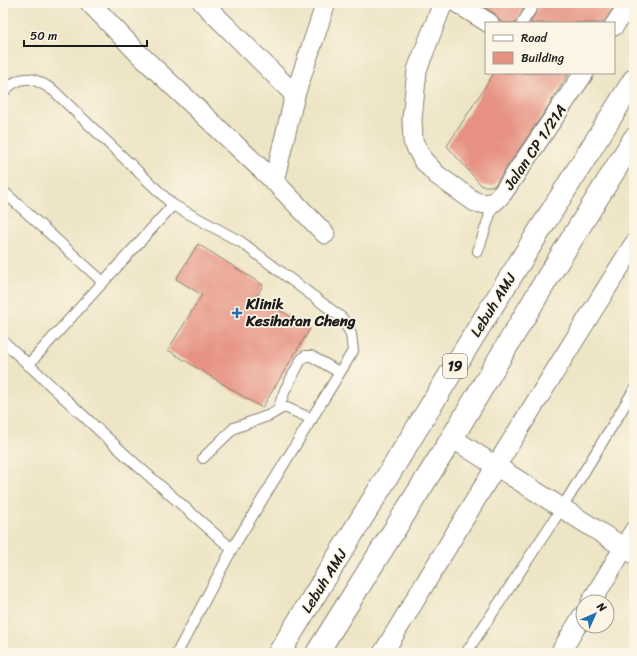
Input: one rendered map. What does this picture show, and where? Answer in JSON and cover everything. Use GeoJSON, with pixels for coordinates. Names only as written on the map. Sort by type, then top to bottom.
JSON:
{"type":"FeatureCollection","features":[{"type":"Feature","properties":{"kind":"highway","name":"Lebuh AMJ"},"geometry":{"type":"LineString","coordinates":[[279,653],[484,318],[634,80]]}},
{"type":"Feature","properties":{"kind":"highway","name":"Lebuh AMJ"},"geometry":{"type":"LineString","coordinates":[[317,653],[452,438],[548,277],[634,139]]}},
{"type":"Feature","properties":{"kind":"street"},"geometry":{"type":"LineString","coordinates":[[90,3],[138,53],[274,181],[324,234]]}},
{"type":"Feature","properties":{"kind":"street"},"geometry":{"type":"LineString","coordinates":[[203,3],[295,95]]}},
{"type":"Feature","properties":{"kind":"street"},"geometry":{"type":"LineString","coordinates":[[274,181],[295,95],[326,3]]}},
{"type":"Feature","properties":{"kind":"street","name":"Jalan CP 1/21A"},"geometry":{"type":"LineString","coordinates":[[443,3],[417,70],[412,119],[413,141],[423,160],[437,175],[475,202],[486,204],[494,202],[502,194],[578,75]]}},
{"type":"Feature","properties":{"kind":"street"},"geometry":{"type":"LineString","coordinates":[[457,3],[487,22]]}},
{"type":"Feature","properties":{"kind":"street"},"geometry":{"type":"LineString","coordinates":[[615,24],[628,3]]}},
{"type":"Feature","properties":{"kind":"street"},"geometry":{"type":"LineString","coordinates":[[383,653],[496,466],[634,244]]}},
{"type":"Feature","properties":{"kind":"street"},"geometry":{"type":"LineString","coordinates":[[452,438],[629,551]]}},
{"type":"Feature","properties":{"kind":"street"},"geometry":{"type":"LineString","coordinates":[[597,594],[629,551],[634,531]]}},
{"type":"Feature","properties":{"kind":"street"},"geometry":{"type":"LineString","coordinates":[[327,653],[360,583]]}},
{"type":"Feature","properties":{"kind":"street"},"geometry":{"type":"LineString","coordinates":[[560,653],[575,628]]}},
{"type":"Feature","properties":{"kind":"lane"},"geometry":{"type":"LineString","coordinates":[[523,22],[535,3]]}},
{"type":"Feature","properties":{"kind":"lane"},"geometry":{"type":"LineString","coordinates":[[3,92],[10,84],[26,78],[39,80],[54,91],[173,205],[241,242],[342,318],[351,334],[352,351],[232,549],[177,653]]}},
{"type":"Feature","properties":{"kind":"lane"},"geometry":{"type":"LineString","coordinates":[[3,191],[103,282]]}},
{"type":"Feature","properties":{"kind":"lane"},"geometry":{"type":"LineString","coordinates":[[478,251],[494,202]]}},
{"type":"Feature","properties":{"kind":"lane"},"geometry":{"type":"LineString","coordinates":[[28,365],[173,205]]}},
{"type":"Feature","properties":{"kind":"lane"},"geometry":{"type":"LineString","coordinates":[[3,341],[131,460],[232,549]]}},
{"type":"Feature","properties":{"kind":"lane"},"geometry":{"type":"LineString","coordinates":[[278,410],[285,390],[300,360],[305,356],[311,356],[339,372]]}},
{"type":"Feature","properties":{"kind":"lane"},"geometry":{"type":"LineString","coordinates":[[466,653],[562,508],[634,390]]}},
{"type":"Feature","properties":{"kind":"lane"},"geometry":{"type":"LineString","coordinates":[[203,458],[234,428],[270,415],[282,408],[287,408],[312,419]]}},
{"type":"Feature","properties":{"kind":"building"},"geometry":{"type":"Polygon","coordinates":[[[478,3],[527,3],[517,22],[502,22],[495,14],[478,3]]]}},
{"type":"Feature","properties":{"kind":"building"},"geometry":{"type":"Polygon","coordinates":[[[541,3],[616,3],[605,22],[531,22],[541,3]]]}},
{"type":"Feature","properties":{"kind":"building"},"geometry":{"type":"Polygon","coordinates":[[[493,74],[568,74],[494,186],[482,186],[447,146],[493,74]]]}},
{"type":"Feature","properties":{"kind":"building","name":"Klinik Kesihatan Cheng"},"geometry":{"type":"Polygon","coordinates":[[[198,244],[263,285],[257,296],[310,329],[262,408],[168,350],[202,295],[176,279],[198,244]]]}},
{"type":"Feature","properties":{"kind":"place","name":"Klinik Kesihatan Cheng"},"geometry":{"type":"Point","coordinates":[237,313]}}]}
